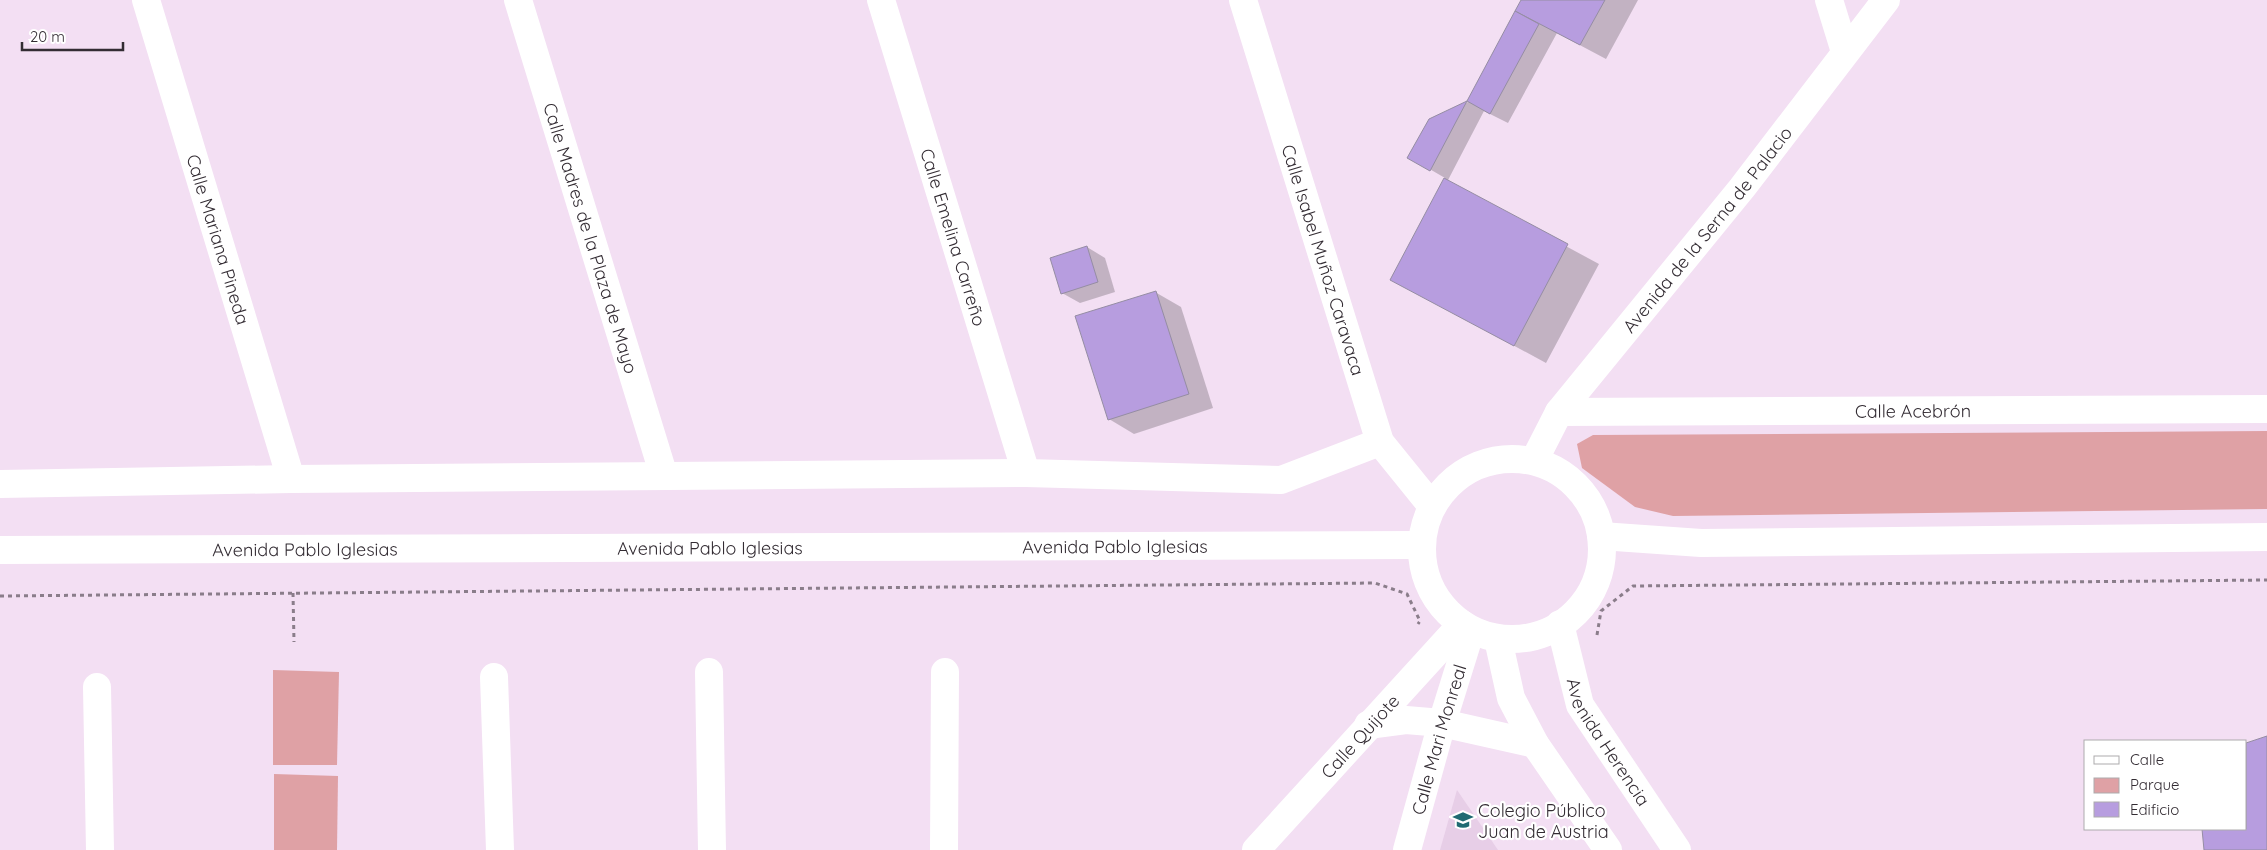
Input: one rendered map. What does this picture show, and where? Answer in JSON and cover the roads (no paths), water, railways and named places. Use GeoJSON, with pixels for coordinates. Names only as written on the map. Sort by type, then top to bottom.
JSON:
{"type":"FeatureCollection","features":[{"type":"Feature","properties":{"kind":"street","name":"Calle Mariana Pineda"},"geometry":{"type":"LineString","coordinates":[[146,0],[291,479]]}},
{"type":"Feature","properties":{"kind":"street","name":"Calle Madres de la Plaza de Mayo"},"geometry":{"type":"LineString","coordinates":[[518,0],[664,476]]}},
{"type":"Feature","properties":{"kind":"street","name":"Calle Emelina Carreño"},"geometry":{"type":"LineString","coordinates":[[881,0],[1026,473]]}},
{"type":"Feature","properties":{"kind":"street","name":"Calle Isabel Muñoz Caravaca"},"geometry":{"type":"LineString","coordinates":[[1243,0],[1380,442],[1432,505]]}},
{"type":"Feature","properties":{"kind":"street"},"geometry":{"type":"LineString","coordinates":[[1829,0],[1845,52]]}},
{"type":"Feature","properties":{"kind":"street","name":"Avenida de la Serna de Palacio"},"geometry":{"type":"LineString","coordinates":[[1534,461],[1559,412],[1742,188],[1886,0]]}},
{"type":"Feature","properties":{"kind":"street","name":"Calle Acebrón"},"geometry":{"type":"LineString","coordinates":[[1559,412],[2267,409]]}},
{"type":"Feature","properties":{"kind":"street"},"geometry":{"type":"LineString","coordinates":[[0,484],[291,479],[1026,473],[1281,480],[1380,442]]}},
{"type":"Feature","properties":{"kind":"street"},"geometry":{"type":"LineString","coordinates":[[1516,458],[1534,461],[1553,469],[1576,485],[1593,510],[1601,536],[1602,550],[1597,577],[1593,588],[1580,608],[1548,632],[1523,639],[1498,639],[1467,627],[1435,600],[1421,565],[1420,545],[1432,505],[1463,472],[1516,458]]}},
{"type":"Feature","properties":{"kind":"street"},"geometry":{"type":"LineString","coordinates":[[1601,536],[1701,543],[2267,537]]}},
{"type":"Feature","properties":{"kind":"street","name":"Avenida Pablo Iglesias"},"geometry":{"type":"LineString","coordinates":[[0,550],[1420,545]]}},
{"type":"Feature","properties":{"kind":"street","name":"Avenida Herencia"},"geometry":{"type":"LineString","coordinates":[[1560,624],[1580,705],[1677,850]]}},
{"type":"Feature","properties":{"kind":"street","name":"Calle Mari Monreal"},"geometry":{"type":"LineString","coordinates":[[1407,850],[1467,627]]}},
{"type":"Feature","properties":{"kind":"street","name":"Calle Quijote"},"geometry":{"type":"LineString","coordinates":[[1256,850],[1368,725],[1467,627]]}},
{"type":"Feature","properties":{"kind":"street"},"geometry":{"type":"LineString","coordinates":[[1498,639],[1512,698],[1535,744],[1608,850]]}},
{"type":"Feature","properties":{"kind":"street"},"geometry":{"type":"LineString","coordinates":[[709,672],[712,850]]}},
{"type":"Feature","properties":{"kind":"street"},"geometry":{"type":"LineString","coordinates":[[944,850],[945,672]]}},
{"type":"Feature","properties":{"kind":"street"},"geometry":{"type":"LineString","coordinates":[[494,676],[500,850]]}},
{"type":"Feature","properties":{"kind":"street"},"geometry":{"type":"LineString","coordinates":[[97,687],[100,850]]}},
{"type":"Feature","properties":{"kind":"street"},"geometry":{"type":"LineString","coordinates":[[1368,725],[1406,720],[1442,722],[1535,744]]}},
{"type":"Feature","properties":{"kind":"place","name":"Colegio Público Juan de Austria"},"geometry":{"type":"Point","coordinates":[1463,820]}}]}
